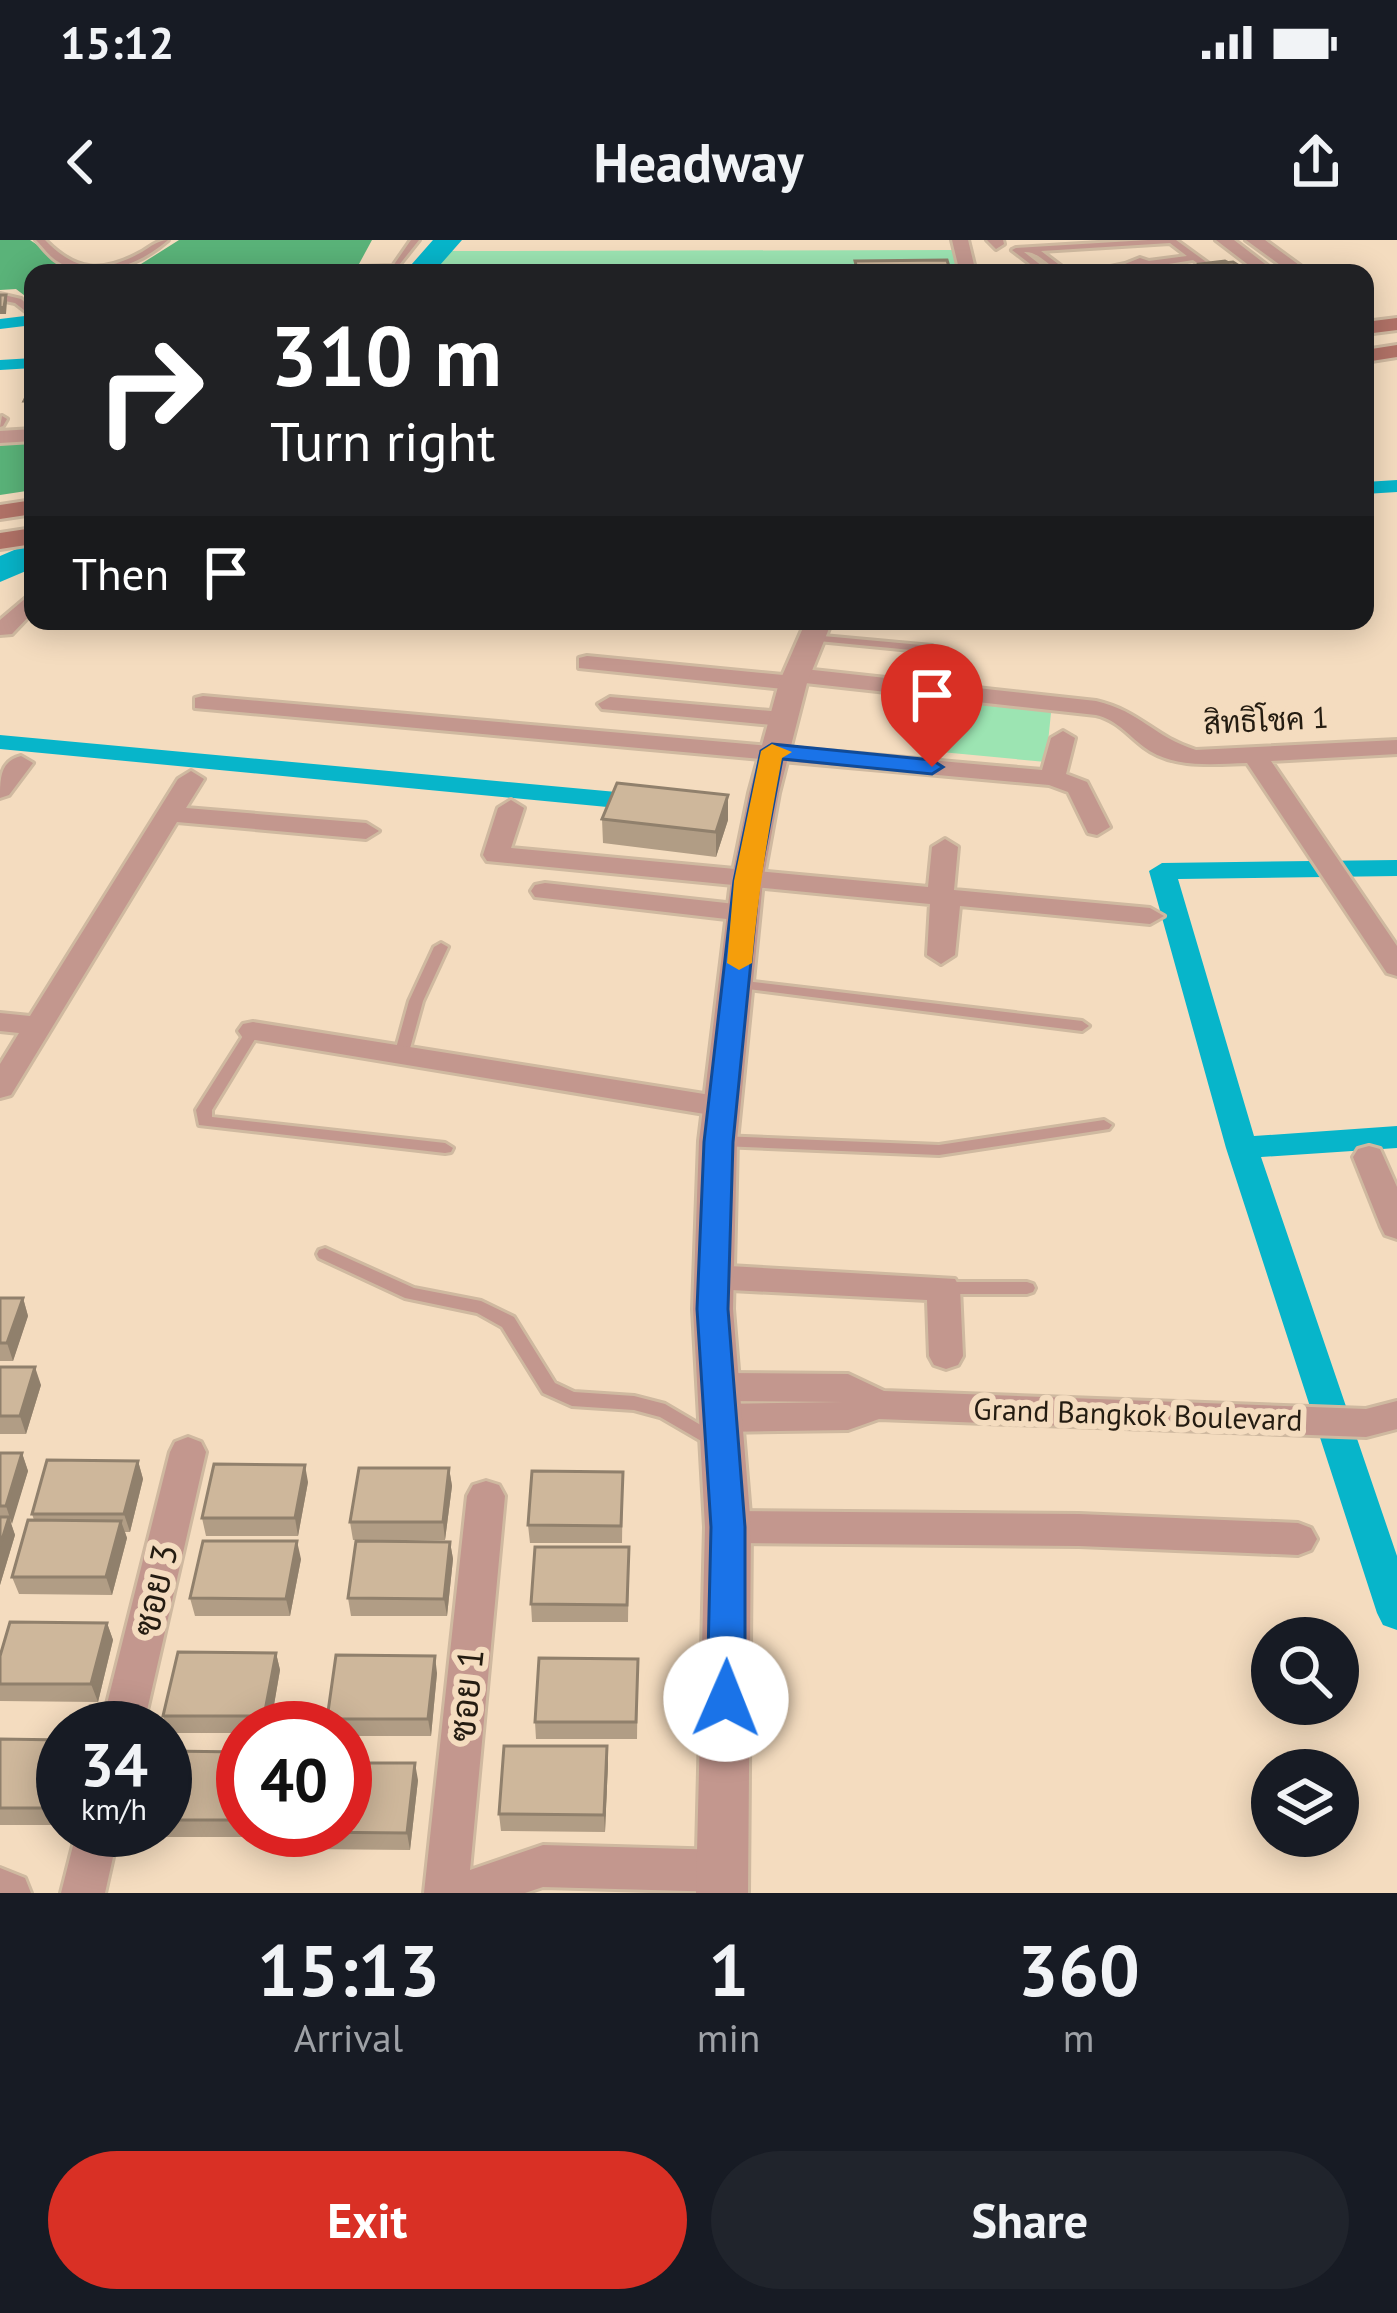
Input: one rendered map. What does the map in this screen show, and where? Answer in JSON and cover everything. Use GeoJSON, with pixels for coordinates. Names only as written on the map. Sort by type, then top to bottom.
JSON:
{"type":"FeatureCollection","features":[{"type":"Feature","properties":{"kind":"street"},"geometry":{"type":"LineString","coordinates":[[1224,240],[1257,264]]}},
{"type":"Feature","properties":{"kind":"street"},"geometry":{"type":"LineString","coordinates":[[1254,240],[1289,264]]}},
{"type":"Feature","properties":{"kind":"street"},"geometry":{"type":"LineString","coordinates":[[4,629],[24,608]]}},
{"type":"Feature","properties":{"kind":"street"},"geometry":{"type":"LineString","coordinates":[[487,1891],[543,1866],[723,1882],[728,1527],[712,1276],[720,1124],[745,897],[786,707],[816,630]]}},
{"type":"Feature","properties":{"kind":"street"},"geometry":{"type":"LineString","coordinates":[[587,664],[786,707],[1052,778],[1078,787],[1097,827]]}},
{"type":"Feature","properties":{"kind":"street"},"geometry":{"type":"LineString","coordinates":[[203,703],[786,707]]}},
{"type":"Feature","properties":{"kind":"street"},"geometry":{"type":"LineString","coordinates":[[610,704],[786,707]]}},
{"type":"Feature","properties":{"kind":"street","name":"สิทธิโชค 1"},"geometry":{"type":"LineString","coordinates":[[786,707],[1096,708],[1121,714],[1175,754],[1397,747]]}},
{"type":"Feature","properties":{"kind":"street"},"geometry":{"type":"LineString","coordinates":[[1052,778],[1063,738]]}},
{"type":"Feature","properties":{"kind":"street"},"geometry":{"type":"LineString","coordinates":[[1254,754],[1397,967]]}},
{"type":"Feature","properties":{"kind":"street"},"geometry":{"type":"LineString","coordinates":[[0,790],[21,763]]}},
{"type":"Feature","properties":{"kind":"street"},"geometry":{"type":"LineString","coordinates":[[0,1088],[190,779]]}},
{"type":"Feature","properties":{"kind":"street"},"geometry":{"type":"LineString","coordinates":[[511,808],[496,855],[745,897]]}},
{"type":"Feature","properties":{"kind":"street"},"geometry":{"type":"LineString","coordinates":[[171,814],[366,832]]}},
{"type":"Feature","properties":{"kind":"street"},"geometry":{"type":"LineString","coordinates":[[940,955],[945,847]]}},
{"type":"Feature","properties":{"kind":"street"},"geometry":{"type":"LineString","coordinates":[[545,891],[944,898],[1150,916]]}},
{"type":"Feature","properties":{"kind":"street"},"geometry":{"type":"LineString","coordinates":[[0,1022],[39,1026]]}},
{"type":"Feature","properties":{"kind":"street"},"geometry":{"type":"LineString","coordinates":[[253,1031],[402,1052],[720,1124]]}},
{"type":"Feature","properties":{"kind":"street"},"geometry":{"type":"LineString","coordinates":[[1369,1157],[1397,1227]]}},
{"type":"Feature","properties":{"kind":"street"},"geometry":{"type":"LineString","coordinates":[[712,1276],[943,1288],[946,1356]]}},
{"type":"Feature","properties":{"kind":"street","name":"Grand Bangkok Boulevard"},"geometry":{"type":"LineString","coordinates":[[721,1417],[848,1416],[878,1405],[1309,1421],[1382,1419]]}},
{"type":"Feature","properties":{"kind":"street","name":"ซอย 3"},"geometry":{"type":"LineString","coordinates":[[128,1701],[188,1452]]}},
{"type":"Feature","properties":{"kind":"street","name":"ซอย 1"},"geometry":{"type":"LineString","coordinates":[[446,1893],[485,1496]]}},
{"type":"Feature","properties":{"kind":"street"},"geometry":{"type":"LineString","coordinates":[[728,1527],[1079,1530],[1298,1539]]}},
{"type":"Feature","properties":{"kind":"street"},"geometry":{"type":"LineString","coordinates":[[83,1893],[92,1857]]}},
{"type":"Feature","properties":{"kind":"street"},"geometry":{"type":"LineString","coordinates":[[0,1889],[9,1893]]}},
{"type":"Feature","properties":{"kind":"lane"},"geometry":{"type":"LineString","coordinates":[[40,240],[64,263],[71,264]]}},
{"type":"Feature","properties":{"kind":"lane"},"geometry":{"type":"LineString","coordinates":[[115,264],[129,263],[164,240]]}},
{"type":"Feature","properties":{"kind":"lane"},"geometry":{"type":"LineString","coordinates":[[1035,264],[1016,250],[1172,241],[1205,264]]}},
{"type":"Feature","properties":{"kind":"lane"},"geometry":{"type":"LineString","coordinates":[[1112,244],[1138,264]]}},
{"type":"Feature","properties":{"kind":"lane"},"geometry":{"type":"LineString","coordinates":[[1033,249],[1054,264]]}},
{"type":"Feature","properties":{"kind":"lane"},"geometry":{"type":"LineString","coordinates":[[1167,264],[1195,257]]}},
{"type":"Feature","properties":{"kind":"lane"},"geometry":{"type":"LineString","coordinates":[[1124,264],[1132,262]]}},
{"type":"Feature","properties":{"kind":"lane"},"geometry":{"type":"LineString","coordinates":[[822,630],[932,649]]}},
{"type":"Feature","properties":{"kind":"lane"},"geometry":{"type":"LineString","coordinates":[[402,1052],[416,1001],[440,947]]}},
{"type":"Feature","properties":{"kind":"lane"},"geometry":{"type":"LineString","coordinates":[[737,984],[1082,1026]]}},
{"type":"Feature","properties":{"kind":"lane"},"geometry":{"type":"LineString","coordinates":[[253,1031],[204,1110],[204,1121],[445,1148]]}},
{"type":"Feature","properties":{"kind":"lane"},"geometry":{"type":"LineString","coordinates":[[720,1124],[939,1150],[1104,1125]]}},
{"type":"Feature","properties":{"kind":"lane"},"geometry":{"type":"LineString","coordinates":[[325,1254],[411,1294],[481,1306],[508,1322],[549,1388],[572,1399],[721,1417]]}},
{"type":"Feature","properties":{"kind":"lane"},"geometry":{"type":"LineString","coordinates":[[943,1288],[1027,1288]]}},
{"type":"Feature","properties":{"kind":"green space"},"geometry":{"type":"Polygon","coordinates":[[[0,240],[30,240],[66,264],[24,264],[24,295],[16,289],[0,290],[0,240]]]}},
{"type":"Feature","properties":{"kind":"green space"},"geometry":{"type":"Polygon","coordinates":[[[179,240],[372,240],[359,264],[141,264],[179,240]]]}},
{"type":"Feature","properties":{"kind":"green space"},"geometry":{"type":"Polygon","coordinates":[[[953,250],[957,264],[437,264],[448,251],[953,250]]]}},
{"type":"Feature","properties":{"kind":"green space"},"geometry":{"type":"Polygon","coordinates":[[[24,441],[24,491],[0,495],[0,442],[24,441]]]}},
{"type":"Feature","properties":{"kind":"green space"},"geometry":{"type":"Polygon","coordinates":[[[931,691],[1052,703],[1046,762],[920,750],[931,691]]]}},
{"type":"Feature","properties":{"kind":"building"},"geometry":{"type":"Polygon","coordinates":[[[947,260],[948,264],[856,264],[947,260]]]}},
{"type":"Feature","properties":{"kind":"building"},"geometry":{"type":"Polygon","coordinates":[[[617,783],[728,795],[716,832],[602,819],[617,783]]]}},
{"type":"Feature","properties":{"kind":"building"},"geometry":{"type":"Polygon","coordinates":[[[0,1298],[23,1298],[7,1343],[0,1343],[0,1298]]]}},
{"type":"Feature","properties":{"kind":"building"},"geometry":{"type":"Polygon","coordinates":[[[0,1367],[35,1367],[20,1416],[0,1416],[0,1367]]]}},
{"type":"Feature","properties":{"kind":"building"},"geometry":{"type":"Polygon","coordinates":[[[0,1453],[22,1453],[6,1506],[0,1506],[0,1453]]]}},
{"type":"Feature","properties":{"kind":"building"},"geometry":{"type":"Polygon","coordinates":[[[47,1460],[138,1461],[124,1514],[32,1514],[47,1460]]]}},
{"type":"Feature","properties":{"kind":"building"},"geometry":{"type":"Polygon","coordinates":[[[214,1464],[305,1465],[295,1518],[202,1518],[214,1464]]]}},
{"type":"Feature","properties":{"kind":"building"},"geometry":{"type":"Polygon","coordinates":[[[359,1468],[449,1468],[443,1522],[350,1522],[359,1468]]]}},
{"type":"Feature","properties":{"kind":"building"},"geometry":{"type":"Polygon","coordinates":[[[532,1471],[623,1472],[621,1526],[528,1525],[532,1471]]]}},
{"type":"Feature","properties":{"kind":"building"},"geometry":{"type":"Polygon","coordinates":[[[0,1517],[9,1517],[0,1546],[0,1517]]]}},
{"type":"Feature","properties":{"kind":"building"},"geometry":{"type":"Polygon","coordinates":[[[28,1520],[121,1521],[106,1577],[12,1577],[28,1520]]]}},
{"type":"Feature","properties":{"kind":"building"},"geometry":{"type":"Polygon","coordinates":[[[203,1541],[297,1541],[286,1599],[190,1598],[203,1541]]]}},
{"type":"Feature","properties":{"kind":"building"},"geometry":{"type":"Polygon","coordinates":[[[356,1541],[450,1542],[444,1599],[348,1598],[356,1541]]]}},
{"type":"Feature","properties":{"kind":"building"},"geometry":{"type":"Polygon","coordinates":[[[535,1547],[629,1547],[627,1605],[531,1604],[535,1547]]]}},
{"type":"Feature","properties":{"kind":"building"},"geometry":{"type":"Polygon","coordinates":[[[10,1622],[107,1623],[91,1684],[0,1684],[0,1656],[10,1622]]]}},
{"type":"Feature","properties":{"kind":"building"},"geometry":{"type":"Polygon","coordinates":[[[178,1652],[276,1653],[267,1701],[216,1701],[216,1716],[192,1716],[192,1701],[167,1701],[178,1652]]]}},
{"type":"Feature","properties":{"kind":"building"},"geometry":{"type":"Polygon","coordinates":[[[336,1655],[435,1656],[428,1719],[372,1719],[372,1701],[330,1701],[336,1655]]]}},
{"type":"Feature","properties":{"kind":"building"},"geometry":{"type":"Polygon","coordinates":[[[539,1658],[638,1659],[636,1722],[535,1722],[539,1658]]]}},
{"type":"Feature","properties":{"kind":"building"},"geometry":{"type":"Polygon","coordinates":[[[0,1739],[36,1740],[36,1808],[0,1808],[0,1739]]]}},
{"type":"Feature","properties":{"kind":"building"},"geometry":{"type":"Polygon","coordinates":[[[504,1746],[607,1746],[604,1815],[499,1814],[504,1746]]]}},
{"type":"Feature","properties":{"kind":"building"},"geometry":{"type":"Polygon","coordinates":[[[192,1751],[216,1752],[216,1820],[192,1820],[192,1751]]]}},
{"type":"Feature","properties":{"kind":"building"},"geometry":{"type":"Polygon","coordinates":[[[372,1763],[415,1763],[407,1833],[372,1833],[372,1763]]]}},
{"type":"Feature","properties":{"kind":"waterway"},"geometry":{"type":"LineString","coordinates":[[426,264],[448,240]]}},
{"type":"Feature","properties":{"kind":"waterway"},"geometry":{"type":"LineString","coordinates":[[0,324],[24,321]]}},
{"type":"Feature","properties":{"kind":"waterway"},"geometry":{"type":"LineString","coordinates":[[0,365],[24,364]]}},
{"type":"Feature","properties":{"kind":"waterway"},"geometry":{"type":"LineString","coordinates":[[1374,487],[1397,486]]}},
{"type":"Feature","properties":{"kind":"waterway"},"geometry":{"type":"LineString","coordinates":[[0,571],[24,558]]}},
{"type":"Feature","properties":{"kind":"waterway"},"geometry":{"type":"LineString","coordinates":[[0,742],[649,803]]}},
{"type":"Feature","properties":{"kind":"waterway"},"geometry":{"type":"LineString","coordinates":[[1242,1148],[1162,871],[1397,868]]}},
{"type":"Feature","properties":{"kind":"waterway"},"geometry":{"type":"LineString","coordinates":[[1242,1148],[1397,1137]]}},
{"type":"Feature","properties":{"kind":"waterway"},"geometry":{"type":"LineString","coordinates":[[1242,1148],[1397,1613]]}},
{"type":"Feature","properties":{"kind":"slow traffic"},"geometry":{"type":"LineString","coordinates":[[739,963],[747,881],[772,751],[781,752]]}},
{"type":"Feature","properties":{"kind":"route"},"geometry":{"type":"LineString","coordinates":[[726,1699],[728,1527],[712,1309],[718,1142],[747,881],[772,751],[932,767]]}}]}
